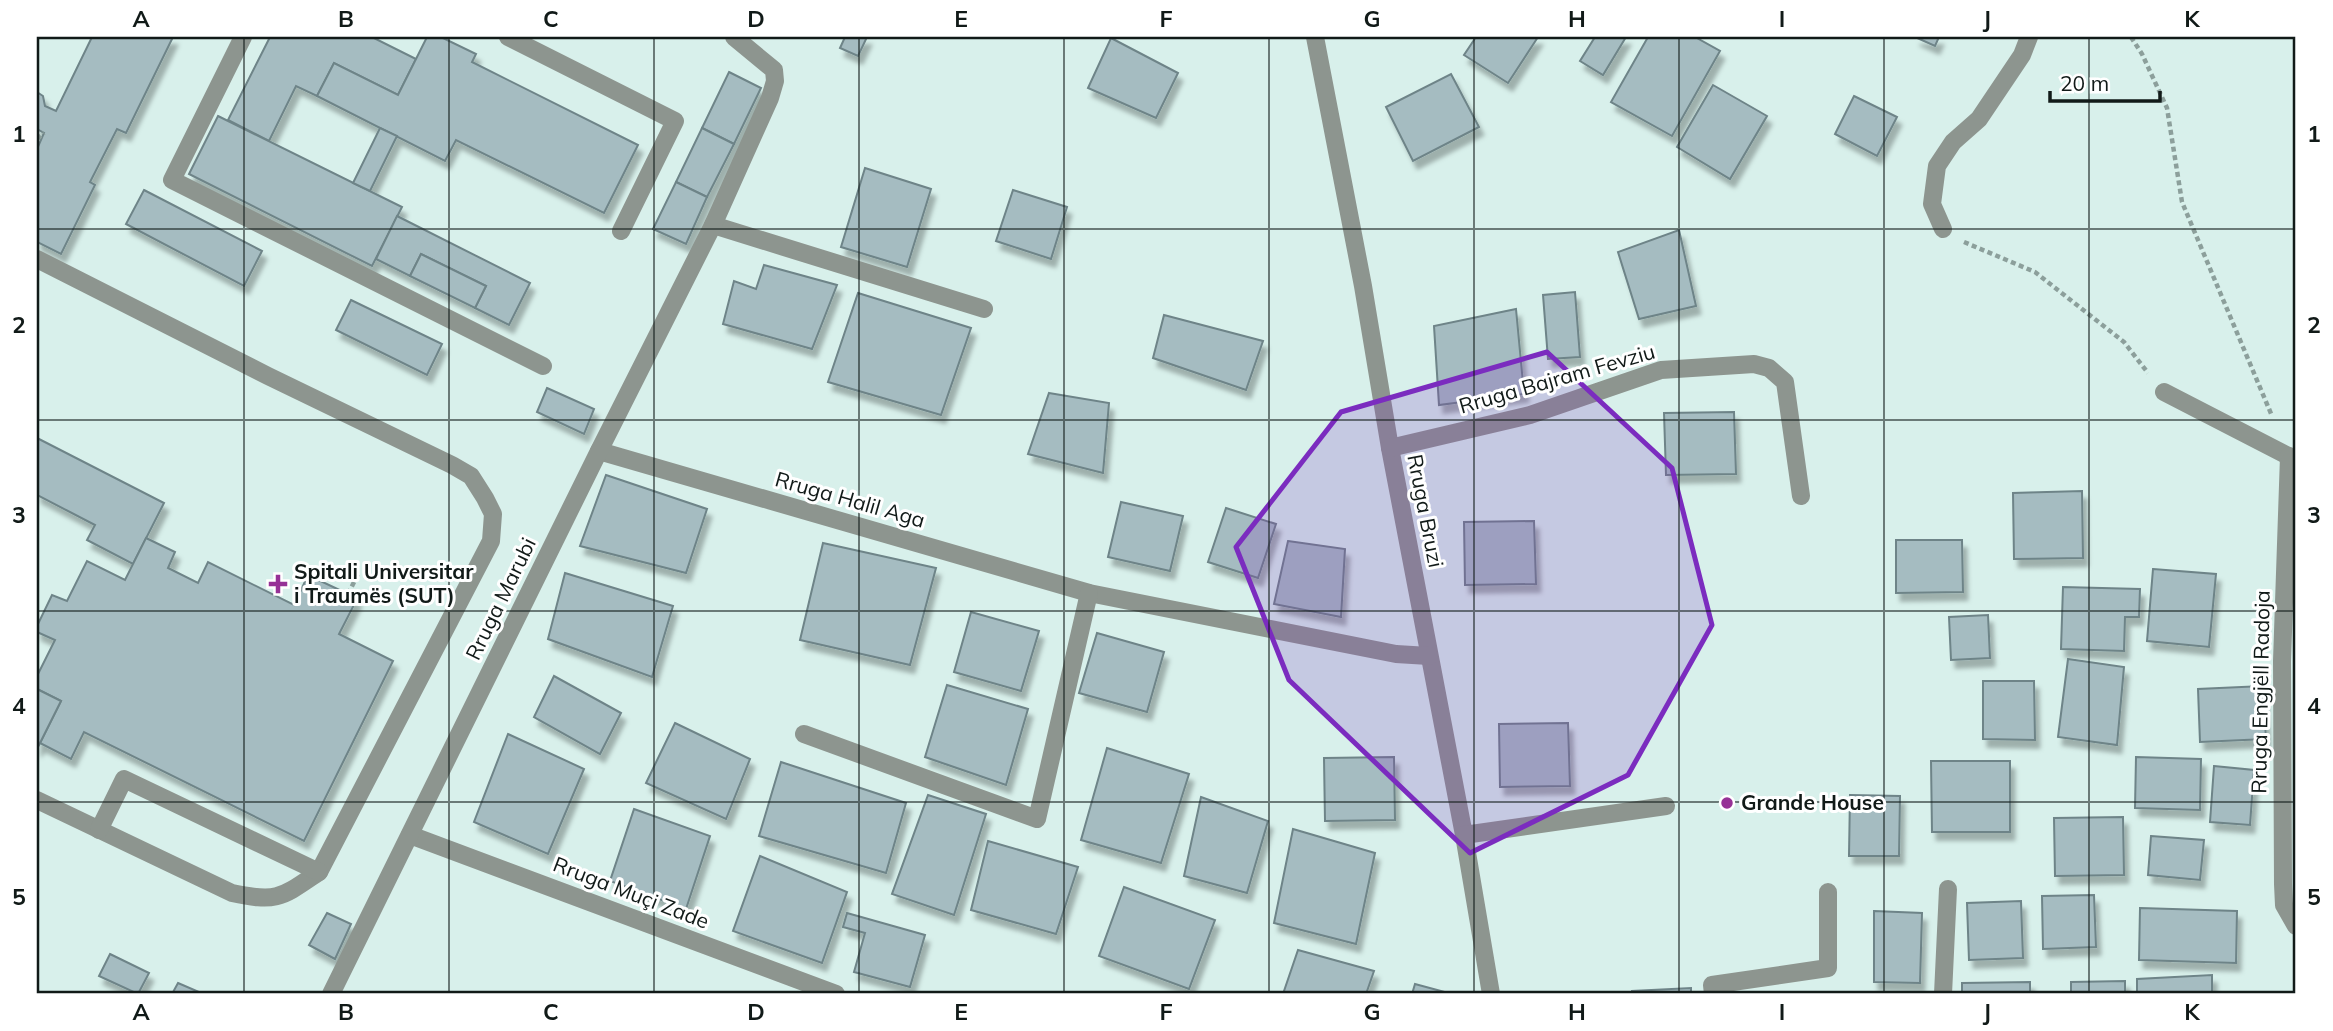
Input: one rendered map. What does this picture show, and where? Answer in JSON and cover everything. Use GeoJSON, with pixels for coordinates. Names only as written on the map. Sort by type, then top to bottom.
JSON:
{"type":"FeatureCollection","features":[{"type":"Feature","properties":{"kind":"street"},"geometry":{"type":"LineString","coordinates":[[243,37],[172,180],[543,366]]}},
{"type":"Feature","properties":{"kind":"street"},"geometry":{"type":"LineString","coordinates":[[508,37],[675,121],[621,231]]}},
{"type":"Feature","properties":{"kind":"street","name":"Rruga Marubi"},"geometry":{"type":"LineString","coordinates":[[331,994],[713,225],[770,98],[775,81],[774,70],[734,37]]}},
{"type":"Feature","properties":{"kind":"street","name":"Rruga Bruzi"},"geometry":{"type":"LineString","coordinates":[[1315,37],[1464,835],[1491,994]]}},
{"type":"Feature","properties":{"kind":"street"},"geometry":{"type":"LineString","coordinates":[[1943,229],[1933,204],[1937,166],[1954,142],[1979,119],[2022,55],[2029,37]]}},
{"type":"Feature","properties":{"kind":"street"},"geometry":{"type":"LineString","coordinates":[[713,225],[984,309]]}},
{"type":"Feature","properties":{"kind":"street"},"geometry":{"type":"LineString","coordinates":[[37,259],[452,465],[471,476],[493,514],[491,541],[319,872],[286,895],[261,900],[232,893],[37,800]]}},
{"type":"Feature","properties":{"kind":"street","name":"Rruga Bajram Fevziu"},"geometry":{"type":"LineString","coordinates":[[1390,448],[1530,415],[1661,370],[1754,364],[1769,368],[1785,382],[1801,496]]}},
{"type":"Feature","properties":{"kind":"street"},"geometry":{"type":"LineString","coordinates":[[2164,392],[2292,458]]}},
{"type":"Feature","properties":{"kind":"street","name":"Rruga Halil Aga"},"geometry":{"type":"LineString","coordinates":[[599,451],[1089,593],[1396,654],[1430,656]]}},
{"type":"Feature","properties":{"kind":"street","name":"Rruga Engjëll Radoja"},"geometry":{"type":"LineString","coordinates":[[2292,458],[2282,661],[2283,884],[2284,905],[2296,926]]}},
{"type":"Feature","properties":{"kind":"street"},"geometry":{"type":"LineString","coordinates":[[804,734],[1037,818],[1089,593]]}},
{"type":"Feature","properties":{"kind":"street"},"geometry":{"type":"LineString","coordinates":[[99,830],[124,779],[319,872]]}},
{"type":"Feature","properties":{"kind":"street"},"geometry":{"type":"LineString","coordinates":[[1464,835],[1666,806]]}},
{"type":"Feature","properties":{"kind":"street","name":"Rruga Muçi Zade"},"geometry":{"type":"LineString","coordinates":[[411,835],[836,994]]}},
{"type":"Feature","properties":{"kind":"street"},"geometry":{"type":"LineString","coordinates":[[1943,994],[1948,889]]}},
{"type":"Feature","properties":{"kind":"street"},"geometry":{"type":"LineString","coordinates":[[1713,994],[1712,985],[1828,968],[1828,892]]}},
{"type":"Feature","properties":{"kind":"path"},"geometry":{"type":"LineString","coordinates":[[2131,37],[2167,108],[2182,202],[2292,458]]}},
{"type":"Feature","properties":{"kind":"path"},"geometry":{"type":"LineString","coordinates":[[37,139],[44,133]]}},
{"type":"Feature","properties":{"kind":"path"},"geometry":{"type":"LineString","coordinates":[[1943,229],[1968,245],[2035,272],[2124,342],[2164,392]]}},
{"type":"Feature","properties":{"kind":"path"},"geometry":{"type":"LineString","coordinates":[[348,594],[359,572]]}},
{"type":"Feature","properties":{"kind":"highlighted area"},"geometry":{"type":"Polygon","coordinates":[[[1547,352],[1672,468],[1712,625],[1628,775],[1470,853],[1289,680],[1236,547],[1341,412],[1547,352]]]}},
{"type":"Feature","properties":{"kind":"building"},"geometry":{"type":"Polygon","coordinates":[[[92,37],[173,37],[126,133],[117,129],[90,182],[95,185],[61,254],[37,242],[37,149],[44,133],[37,129],[37,92],[43,96],[45,106],[56,111],[92,37]]]}},
{"type":"Feature","properties":{"kind":"building"},"geometry":{"type":"Polygon","coordinates":[[[270,37],[372,37],[416,59],[398,95],[334,63],[317,96],[296,86],[269,141],[228,120],[270,37]]]}},
{"type":"Feature","properties":{"kind":"building"},"geometry":{"type":"Polygon","coordinates":[[[427,37],[441,37],[476,54],[472,62],[638,145],[604,213],[456,140],[445,161],[317,96],[334,63],[398,95],[427,37]]]}},
{"type":"Feature","properties":{"kind":"building"},"geometry":{"type":"Polygon","coordinates":[[[845,37],[867,37],[858,56],[840,48],[845,37]]]}},
{"type":"Feature","properties":{"kind":"building"},"geometry":{"type":"Polygon","coordinates":[[[1476,37],[1538,37],[1508,83],[1464,55],[1476,37]]]}},
{"type":"Feature","properties":{"kind":"building"},"geometry":{"type":"Polygon","coordinates":[[[1595,37],[1626,37],[1603,75],[1580,61],[1595,37]]]}},
{"type":"Feature","properties":{"kind":"building"},"geometry":{"type":"Polygon","coordinates":[[[1648,37],[1695,37],[1720,51],[1672,136],[1611,102],[1648,37]]]}},
{"type":"Feature","properties":{"kind":"building"},"geometry":{"type":"Polygon","coordinates":[[[1915,37],[1939,37],[1935,46],[1915,37]]]}},
{"type":"Feature","properties":{"kind":"building"},"geometry":{"type":"Polygon","coordinates":[[[1111,38],[1178,73],[1156,118],[1088,88],[1111,38]]]}},
{"type":"Feature","properties":{"kind":"building"},"geometry":{"type":"Polygon","coordinates":[[[729,72],[761,88],[734,144],[702,128],[729,72]]]}},
{"type":"Feature","properties":{"kind":"building"},"geometry":{"type":"Polygon","coordinates":[[[1451,74],[1479,127],[1413,161],[1386,107],[1451,74]]]}},
{"type":"Feature","properties":{"kind":"building"},"geometry":{"type":"Polygon","coordinates":[[[1713,85],[1767,116],[1730,179],[1677,147],[1713,85]]]}},
{"type":"Feature","properties":{"kind":"building"},"geometry":{"type":"Polygon","coordinates":[[[1854,96],[1897,117],[1877,156],[1835,134],[1854,96]]]}},
{"type":"Feature","properties":{"kind":"building"},"geometry":{"type":"Polygon","coordinates":[[[218,116],[402,207],[372,266],[189,174],[218,116]]]}},
{"type":"Feature","properties":{"kind":"building"},"geometry":{"type":"Polygon","coordinates":[[[380,128],[397,136],[370,191],[353,183],[380,128]]]}},
{"type":"Feature","properties":{"kind":"building"},"geometry":{"type":"Polygon","coordinates":[[[702,128],[734,144],[707,197],[676,182],[702,128]]]}},
{"type":"Feature","properties":{"kind":"building"},"geometry":{"type":"Polygon","coordinates":[[[865,168],[931,189],[907,267],[841,247],[865,168]]]}},
{"type":"Feature","properties":{"kind":"building"},"geometry":{"type":"Polygon","coordinates":[[[676,182],[707,197],[686,244],[653,229],[676,182]]]}},
{"type":"Feature","properties":{"kind":"building"},"geometry":{"type":"Polygon","coordinates":[[[144,190],[262,251],[244,286],[126,224],[144,190]]]}},
{"type":"Feature","properties":{"kind":"building"},"geometry":{"type":"Polygon","coordinates":[[[1013,190],[1067,207],[1051,259],[996,241],[1013,190]]]}},
{"type":"Feature","properties":{"kind":"building"},"geometry":{"type":"Polygon","coordinates":[[[397,216],[530,283],[509,325],[475,308],[486,286],[421,254],[410,276],[376,259],[397,216]]]}},
{"type":"Feature","properties":{"kind":"building"},"geometry":{"type":"Polygon","coordinates":[[[1679,230],[1696,306],[1639,319],[1618,252],[1679,230]]]}},
{"type":"Feature","properties":{"kind":"building"},"geometry":{"type":"Polygon","coordinates":[[[421,254],[486,286],[475,308],[410,276],[421,254]]]}},
{"type":"Feature","properties":{"kind":"building"},"geometry":{"type":"Polygon","coordinates":[[[764,265],[837,285],[812,349],[723,324],[734,281],[756,289],[764,265]]]}},
{"type":"Feature","properties":{"kind":"building"},"geometry":{"type":"Polygon","coordinates":[[[1575,292],[1580,357],[1548,359],[1543,295],[1575,292]]]}},
{"type":"Feature","properties":{"kind":"building"},"geometry":{"type":"Polygon","coordinates":[[[858,293],[971,328],[941,415],[828,382],[858,293]]]}},
{"type":"Feature","properties":{"kind":"building"},"geometry":{"type":"Polygon","coordinates":[[[351,300],[442,344],[427,375],[336,330],[351,300]]]}},
{"type":"Feature","properties":{"kind":"building"},"geometry":{"type":"Polygon","coordinates":[[[1516,309],[1524,394],[1439,405],[1434,326],[1516,309]]]}},
{"type":"Feature","properties":{"kind":"building"},"geometry":{"type":"Polygon","coordinates":[[[1164,315],[1263,341],[1246,390],[1153,358],[1164,315]]]}},
{"type":"Feature","properties":{"kind":"building"},"geometry":{"type":"Polygon","coordinates":[[[547,388],[594,409],[584,434],[537,412],[547,388]]]}},
{"type":"Feature","properties":{"kind":"building"},"geometry":{"type":"Polygon","coordinates":[[[1049,393],[1109,403],[1103,473],[1028,454],[1049,393]]]}},
{"type":"Feature","properties":{"kind":"building"},"geometry":{"type":"Polygon","coordinates":[[[1734,412],[1736,474],[1666,475],[1664,413],[1734,412]]]}},
{"type":"Feature","properties":{"kind":"building"},"geometry":{"type":"Polygon","coordinates":[[[37,438],[164,503],[133,564],[87,540],[95,525],[37,495],[37,438]]]}},
{"type":"Feature","properties":{"kind":"building"},"geometry":{"type":"Polygon","coordinates":[[[606,475],[707,509],[686,573],[580,546],[606,475]]]}},
{"type":"Feature","properties":{"kind":"building"},"geometry":{"type":"Polygon","coordinates":[[[2082,491],[2083,558],[2014,559],[2013,493],[2082,491]]]}},
{"type":"Feature","properties":{"kind":"building"},"geometry":{"type":"Polygon","coordinates":[[[1121,502],[1183,516],[1170,571],[1108,557],[1121,502]]]}},
{"type":"Feature","properties":{"kind":"building"},"geometry":{"type":"Polygon","coordinates":[[[1226,508],[1276,524],[1258,578],[1208,562],[1226,508]]]}},
{"type":"Feature","properties":{"kind":"building"},"geometry":{"type":"Polygon","coordinates":[[[1534,521],[1536,584],[1465,585],[1464,522],[1534,521]]]}},
{"type":"Feature","properties":{"kind":"building"},"geometry":{"type":"Polygon","coordinates":[[[146,538],[175,552],[168,568],[198,583],[208,562],[294,605],[308,575],[348,594],[357,599],[339,634],[393,661],[304,841],[84,732],[71,759],[40,743],[61,701],[37,689],[37,676],[55,640],[37,632],[37,626],[52,595],[67,601],[87,561],[125,580],[146,538]]]}},
{"type":"Feature","properties":{"kind":"building"},"geometry":{"type":"Polygon","coordinates":[[[1896,540],[1962,540],[1963,592],[1896,593],[1896,540]]]}},
{"type":"Feature","properties":{"kind":"building"},"geometry":{"type":"Polygon","coordinates":[[[1288,541],[1345,549],[1341,617],[1274,604],[1288,541]]]}},
{"type":"Feature","properties":{"kind":"building"},"geometry":{"type":"Polygon","coordinates":[[[823,543],[936,568],[910,665],[800,640],[823,543]]]}},
{"type":"Feature","properties":{"kind":"building"},"geometry":{"type":"Polygon","coordinates":[[[2153,569],[2216,574],[2209,647],[2147,641],[2153,569]]]}},
{"type":"Feature","properties":{"kind":"building"},"geometry":{"type":"Polygon","coordinates":[[[565,573],[673,606],[652,677],[548,639],[565,573]]]}},
{"type":"Feature","properties":{"kind":"building"},"geometry":{"type":"Polygon","coordinates":[[[2063,587],[2140,589],[2139,617],[2125,617],[2124,651],[2061,649],[2063,587]]]}},
{"type":"Feature","properties":{"kind":"building"},"geometry":{"type":"Polygon","coordinates":[[[971,612],[1039,631],[1021,691],[954,672],[971,612]]]}},
{"type":"Feature","properties":{"kind":"building"},"geometry":{"type":"Polygon","coordinates":[[[1988,615],[1990,658],[1951,660],[1949,617],[1988,615]]]}},
{"type":"Feature","properties":{"kind":"building"},"geometry":{"type":"Polygon","coordinates":[[[1097,633],[1164,652],[1147,712],[1079,693],[1097,633]]]}},
{"type":"Feature","properties":{"kind":"building"},"geometry":{"type":"Polygon","coordinates":[[[2068,659],[2124,667],[2117,745],[2058,737],[2068,659]]]}},
{"type":"Feature","properties":{"kind":"building"},"geometry":{"type":"Polygon","coordinates":[[[554,676],[621,713],[600,754],[534,717],[554,676]]]}},
{"type":"Feature","properties":{"kind":"building"},"geometry":{"type":"Polygon","coordinates":[[[1983,681],[2034,681],[2035,740],[1983,739],[1983,681]]]}},
{"type":"Feature","properties":{"kind":"building"},"geometry":{"type":"Polygon","coordinates":[[[947,685],[1028,709],[1006,785],[925,757],[947,685]]]}},
{"type":"Feature","properties":{"kind":"building"},"geometry":{"type":"Polygon","coordinates":[[[2263,686],[2266,739],[2200,742],[2198,689],[2263,686]]]}},
{"type":"Feature","properties":{"kind":"building"},"geometry":{"type":"Polygon","coordinates":[[[37,689],[61,701],[37,749],[37,689]]]}},
{"type":"Feature","properties":{"kind":"building"},"geometry":{"type":"Polygon","coordinates":[[[675,723],[750,759],[726,819],[646,783],[675,723]]]}},
{"type":"Feature","properties":{"kind":"building"},"geometry":{"type":"Polygon","coordinates":[[[1568,723],[1570,786],[1500,787],[1499,724],[1568,723]]]}},
{"type":"Feature","properties":{"kind":"building"},"geometry":{"type":"Polygon","coordinates":[[[508,734],[584,769],[548,854],[474,822],[508,734]]]}},
{"type":"Feature","properties":{"kind":"building"},"geometry":{"type":"Polygon","coordinates":[[[1107,748],[1189,774],[1161,863],[1081,840],[1107,748]]]}},
{"type":"Feature","properties":{"kind":"building"},"geometry":{"type":"Polygon","coordinates":[[[1394,757],[1395,820],[1325,821],[1324,758],[1394,757]]]}},
{"type":"Feature","properties":{"kind":"building"},"geometry":{"type":"Polygon","coordinates":[[[2136,757],[2201,759],[2200,810],[2135,808],[2136,757]]]}},
{"type":"Feature","properties":{"kind":"building"},"geometry":{"type":"Polygon","coordinates":[[[1931,761],[2010,761],[2010,832],[1932,832],[1931,761]]]}},
{"type":"Feature","properties":{"kind":"building"},"geometry":{"type":"Polygon","coordinates":[[[781,762],[906,803],[886,873],[759,836],[781,762]]]}},
{"type":"Feature","properties":{"kind":"building"},"geometry":{"type":"Polygon","coordinates":[[[2214,766],[2254,770],[2250,825],[2210,822],[2214,766]]]}},
{"type":"Feature","properties":{"kind":"building"},"geometry":{"type":"Polygon","coordinates":[[[928,795],[986,814],[954,915],[892,894],[928,795]]]}},
{"type":"Feature","properties":{"kind":"building"},"geometry":{"type":"Polygon","coordinates":[[[1850,795],[1900,796],[1899,856],[1849,856],[1850,795]]]}},
{"type":"Feature","properties":{"kind":"building"},"geometry":{"type":"Polygon","coordinates":[[[1201,797],[1268,821],[1247,893],[1184,876],[1201,797]]]}},
{"type":"Feature","properties":{"kind":"building"},"geometry":{"type":"Polygon","coordinates":[[[634,809],[710,836],[686,909],[610,881],[634,809]]]}},
{"type":"Feature","properties":{"kind":"building"},"geometry":{"type":"Polygon","coordinates":[[[2123,817],[2124,875],[2055,876],[2054,818],[2123,817]]]}},
{"type":"Feature","properties":{"kind":"building"},"geometry":{"type":"Polygon","coordinates":[[[1293,829],[1375,853],[1356,944],[1274,923],[1293,829]]]}},
{"type":"Feature","properties":{"kind":"building"},"geometry":{"type":"Polygon","coordinates":[[[2151,836],[2204,840],[2200,880],[2148,875],[2151,836]]]}},
{"type":"Feature","properties":{"kind":"building"},"geometry":{"type":"Polygon","coordinates":[[[988,841],[1078,867],[1056,934],[971,910],[988,841]]]}},
{"type":"Feature","properties":{"kind":"building"},"geometry":{"type":"Polygon","coordinates":[[[760,856],[847,892],[822,963],[733,931],[760,856]]]}},
{"type":"Feature","properties":{"kind":"building"},"geometry":{"type":"Polygon","coordinates":[[[1124,887],[1215,920],[1189,989],[1099,956],[1124,887]]]}},
{"type":"Feature","properties":{"kind":"building"},"geometry":{"type":"Polygon","coordinates":[[[2094,895],[2096,947],[2043,949],[2042,896],[2094,895]]]}},
{"type":"Feature","properties":{"kind":"building"},"geometry":{"type":"Polygon","coordinates":[[[2021,901],[2023,958],[1969,960],[1967,903],[2021,901]]]}},
{"type":"Feature","properties":{"kind":"building"},"geometry":{"type":"Polygon","coordinates":[[[2140,908],[2237,911],[2236,963],[2139,960],[2140,908]]]}},
{"type":"Feature","properties":{"kind":"building"},"geometry":{"type":"Polygon","coordinates":[[[1874,911],[1922,913],[1920,983],[1874,982],[1874,911]]]}},
{"type":"Feature","properties":{"kind":"building"},"geometry":{"type":"Polygon","coordinates":[[[327,913],[351,924],[335,959],[309,945],[327,913]]]}},
{"type":"Feature","properties":{"kind":"building"},"geometry":{"type":"Polygon","coordinates":[[[847,913],[925,935],[910,987],[854,972],[865,933],[843,927],[847,913]]]}},
{"type":"Feature","properties":{"kind":"building"},"geometry":{"type":"Polygon","coordinates":[[[1298,950],[1374,971],[1366,994],[1283,994],[1298,950]]]}},
{"type":"Feature","properties":{"kind":"building"},"geometry":{"type":"Polygon","coordinates":[[[110,954],[149,973],[138,994],[99,976],[110,954]]]}},
{"type":"Feature","properties":{"kind":"building"},"geometry":{"type":"Polygon","coordinates":[[[2212,975],[2212,994],[2137,994],[2137,979],[2212,975]]]}},
{"type":"Feature","properties":{"kind":"building"},"geometry":{"type":"Polygon","coordinates":[[[2125,981],[2125,994],[2071,994],[2071,982],[2125,981]]]}},
{"type":"Feature","properties":{"kind":"building"},"geometry":{"type":"Polygon","coordinates":[[[2030,982],[2030,994],[1962,994],[1962,983],[2030,982]]]}},
{"type":"Feature","properties":{"kind":"building"},"geometry":{"type":"Polygon","coordinates":[[[178,983],[199,992],[172,994],[178,983]]]}},
{"type":"Feature","properties":{"kind":"building"},"geometry":{"type":"Polygon","coordinates":[[[1415,984],[1452,994],[1412,994],[1415,984]]]}},
{"type":"Feature","properties":{"kind":"building"},"geometry":{"type":"Polygon","coordinates":[[[1691,988],[1691,994],[1632,994],[1632,991],[1691,988]]]}},
{"type":"Feature","properties":{"kind":"place","name":"Spitali Universitar i Traumës (SUT)"},"geometry":{"type":"Point","coordinates":[278,584]}},
{"type":"Feature","properties":{"kind":"place","name":"Grande House"},"geometry":{"type":"Point","coordinates":[1727,803]}}]}
